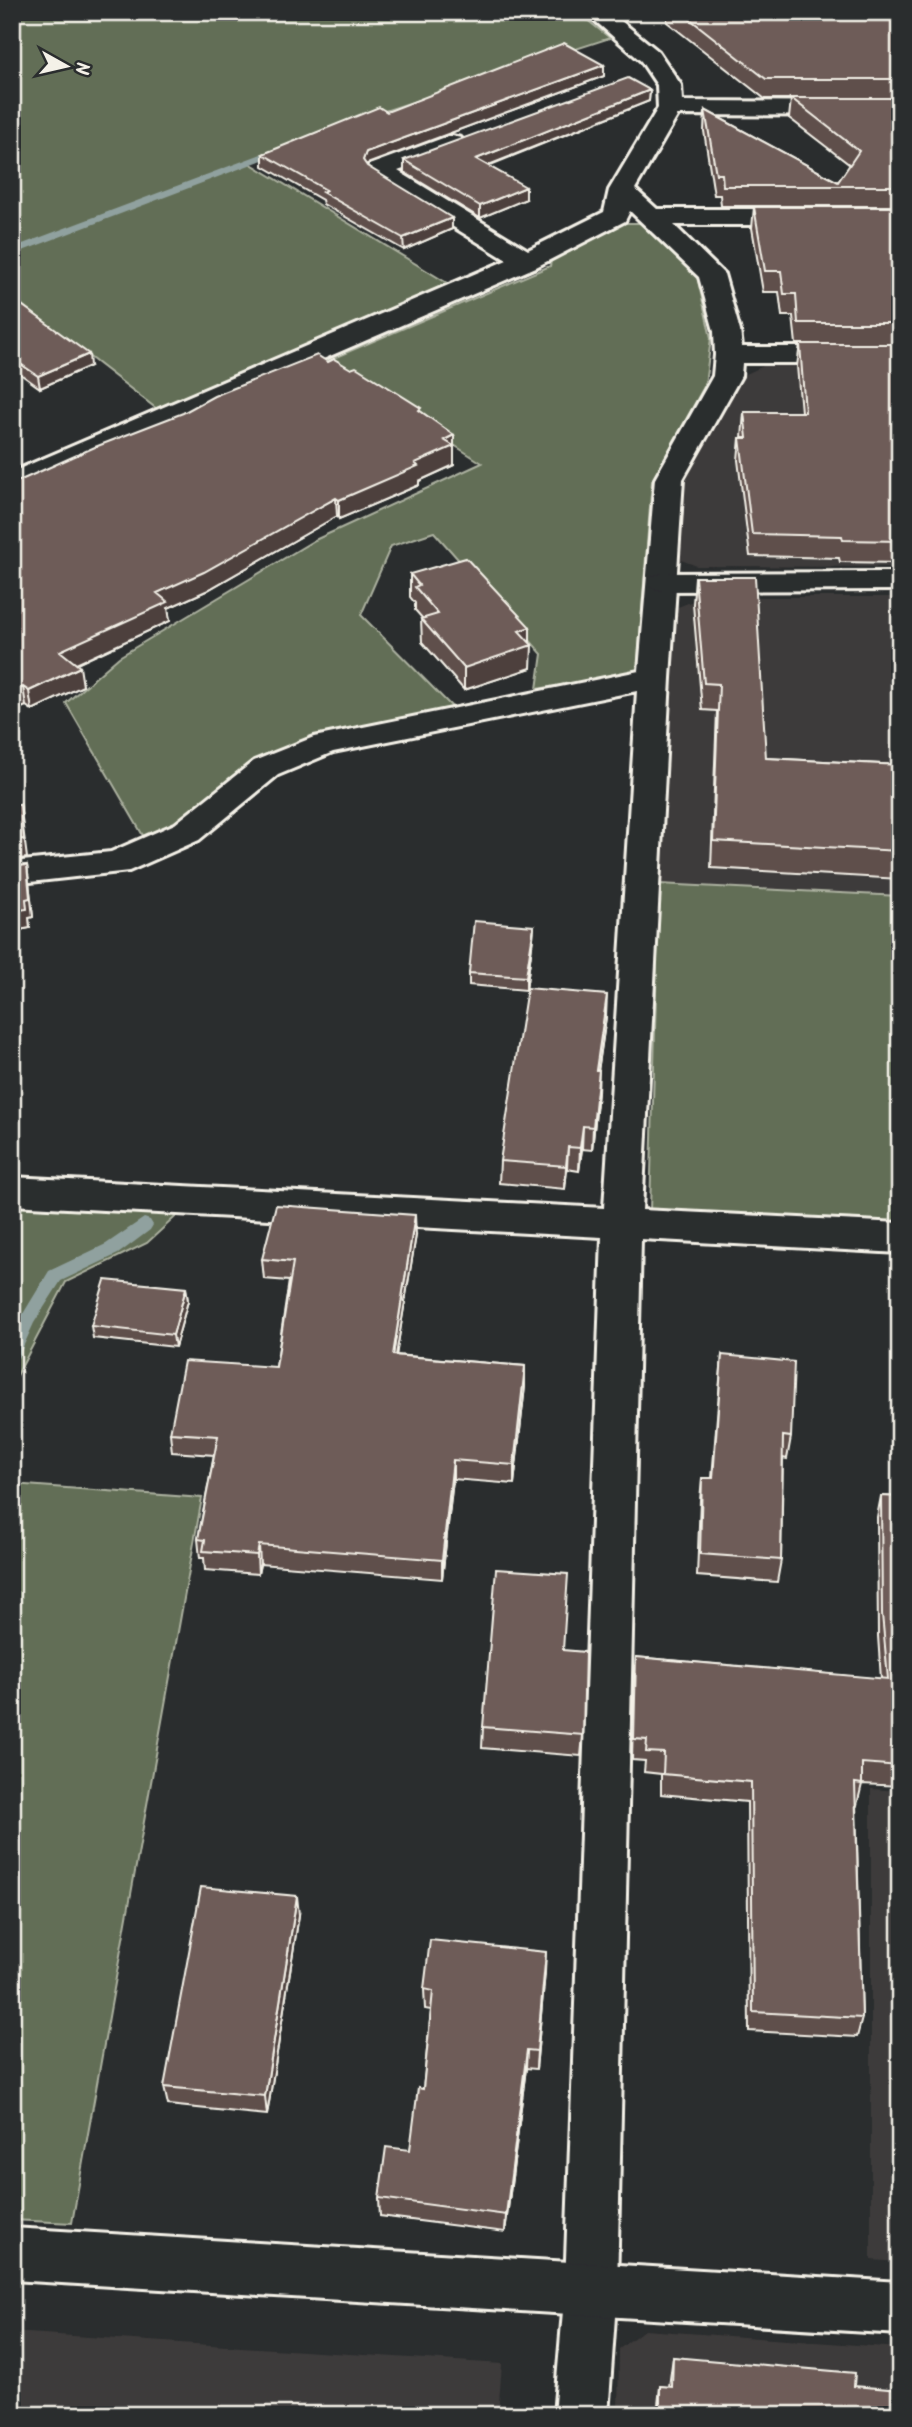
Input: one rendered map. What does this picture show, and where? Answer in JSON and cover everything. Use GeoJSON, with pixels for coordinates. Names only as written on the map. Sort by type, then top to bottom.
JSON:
{"type":"FeatureCollection","features":[{"type":"Feature","properties":{"kind":"street"},"geometry":{"type":"LineString","coordinates":[[12,483],[527,261],[616,216],[622,190],[670,108],[669,85],[650,56],[596,12]]}},
{"type":"Feature","properties":{"kind":"street"},"geometry":{"type":"LineString","coordinates":[[632,76],[657,67]]}},
{"type":"Feature","properties":{"kind":"street"},"geometry":{"type":"LineString","coordinates":[[670,108],[900,109]]}},
{"type":"Feature","properties":{"kind":"street"},"geometry":{"type":"LineString","coordinates":[[480,133],[378,170],[527,261]]}},
{"type":"Feature","properties":{"kind":"street"},"geometry":{"type":"LineString","coordinates":[[581,2415],[591,2288],[622,1223],[654,678],[669,479],[727,376],[729,355],[727,331],[711,274],[622,190]]}},
{"type":"Feature","properties":{"kind":"street"},"geometry":{"type":"LineString","coordinates":[[651,217],[900,217]]}},
{"type":"Feature","properties":{"kind":"street"},"geometry":{"type":"LineString","coordinates":[[729,355],[900,355]]}},
{"type":"Feature","properties":{"kind":"street"},"geometry":{"type":"LineString","coordinates":[[663,582],[900,581]]}},
{"type":"Feature","properties":{"kind":"street"},"geometry":{"type":"LineString","coordinates":[[12,873],[117,863],[187,832],[266,768],[326,744],[654,678]]}},
{"type":"Feature","properties":{"kind":"street"},"geometry":{"type":"LineString","coordinates":[[12,1191],[900,1238]]}},
{"type":"Feature","properties":{"kind":"street"},"geometry":{"type":"LineString","coordinates":[[12,2254],[900,2308]]}},
{"type":"Feature","properties":{"kind":"shaded area"},"geometry":{"type":"Polygon","coordinates":[[[770,363],[900,363],[900,567],[697,566],[673,557],[684,483],[744,375],[770,363]]]}},
{"type":"Feature","properties":{"kind":"shaded area"},"geometry":{"type":"Polygon","coordinates":[[[703,597],[900,597],[900,896],[659,884],[673,609],[703,597]]]}},
{"type":"Feature","properties":{"kind":"shaded area"},"geometry":{"type":"Polygon","coordinates":[[[871,1789],[900,1791],[900,2262],[871,2260],[871,1789]]]}},
{"type":"Feature","properties":{"kind":"shaded area"},"geometry":{"type":"Polygon","coordinates":[[[644,2330],[900,2348],[900,2415],[618,2415],[619,2349],[644,2330]]]}},
{"type":"Feature","properties":{"kind":"shaded area"},"geometry":{"type":"Polygon","coordinates":[[[12,2332],[502,2364],[498,2415],[12,2415],[12,2332]]]}},
{"type":"Feature","properties":{"kind":"green space"},"geometry":{"type":"Polygon","coordinates":[[[12,12],[577,12],[610,38],[357,120],[248,162],[452,286],[157,409],[12,297],[12,12]]]}},
{"type":"Feature","properties":{"kind":"green space"},"geometry":{"type":"Polygon","coordinates":[[[617,223],[644,223],[697,276],[711,338],[705,385],[652,481],[637,673],[537,689],[542,654],[434,532],[391,546],[361,615],[455,710],[303,745],[186,819],[145,839],[66,703],[119,657],[315,540],[482,463],[324,362],[550,266],[552,256],[617,223]]]}},
{"type":"Feature","properties":{"kind":"green space"},"geometry":{"type":"Polygon","coordinates":[[[659,884],[900,896],[900,1223],[650,1211],[659,884]]]}},
{"type":"Feature","properties":{"kind":"green space"},"geometry":{"type":"Polygon","coordinates":[[[12,1203],[183,1210],[147,1243],[66,1282],[12,1385],[12,1203]]]}},
{"type":"Feature","properties":{"kind":"green space"},"geometry":{"type":"Polygon","coordinates":[[[12,1484],[202,1498],[72,2223],[12,2220],[12,1484]]]}},
{"type":"Feature","properties":{"kind":"building"},"geometry":{"type":"Polygon","coordinates":[[[681,12],[900,12],[900,79],[766,79],[681,12]]]}},
{"type":"Feature","properties":{"kind":"building"},"geometry":{"type":"Polygon","coordinates":[[[564,43],[604,65],[366,152],[363,160],[367,166],[452,218],[403,238],[322,192],[326,190],[263,154],[379,107],[387,112],[564,43]]]}},
{"type":"Feature","properties":{"kind":"building"},"geometry":{"type":"Polygon","coordinates":[[[628,78],[650,90],[476,159],[526,187],[480,206],[404,160],[628,78]]]}},
{"type":"Feature","properties":{"kind":"building"},"geometry":{"type":"Polygon","coordinates":[[[791,98],[900,98],[900,186],[723,186],[722,174],[716,174],[705,110],[838,182],[859,151],[791,98]]]}},
{"type":"Feature","properties":{"kind":"building"},"geometry":{"type":"Polygon","coordinates":[[[754,207],[900,207],[900,323],[798,323],[796,294],[784,294],[781,271],[765,271],[754,207]]]}},
{"type":"Feature","properties":{"kind":"building"},"geometry":{"type":"Polygon","coordinates":[[[12,298],[89,354],[38,376],[12,358],[12,298]]]}},
{"type":"Feature","properties":{"kind":"building"},"geometry":{"type":"Polygon","coordinates":[[[800,344],[900,344],[900,541],[843,540],[842,536],[752,534],[740,438],[747,438],[744,412],[805,412],[800,344]]]}},
{"type":"Feature","properties":{"kind":"building"},"geometry":{"type":"Polygon","coordinates":[[[317,355],[328,362],[334,359],[351,369],[356,367],[421,408],[419,410],[454,435],[444,440],[454,446],[415,463],[418,466],[339,500],[336,498],[204,572],[157,593],[168,602],[60,651],[80,667],[29,691],[23,687],[12,692],[12,484],[95,447],[183,413],[214,396],[317,355]]]}},
{"type":"Feature","properties":{"kind":"building"},"geometry":{"type":"Polygon","coordinates":[[[466,558],[530,627],[519,631],[532,645],[464,668],[421,619],[438,614],[415,587],[419,585],[410,574],[466,558]]]}},
{"type":"Feature","properties":{"kind":"building"},"geometry":{"type":"Polygon","coordinates":[[[695,577],[755,577],[766,758],[900,765],[900,851],[713,841],[719,684],[704,683],[695,577]]]}},
{"type":"Feature","properties":{"kind":"building"},"geometry":{"type":"Polygon","coordinates":[[[20,804],[24,839],[12,840],[12,807],[20,804]]]}},
{"type":"Feature","properties":{"kind":"building"},"geometry":{"type":"Polygon","coordinates":[[[27,865],[30,898],[26,899],[27,909],[12,911],[12,867],[27,865]]]}},
{"type":"Feature","properties":{"kind":"building"},"geometry":{"type":"Polygon","coordinates":[[[474,921],[534,926],[526,977],[469,973],[474,921]]]}},
{"type":"Feature","properties":{"kind":"building"},"geometry":{"type":"Polygon","coordinates":[[[527,988],[607,995],[596,1070],[599,1070],[593,1127],[583,1126],[580,1148],[568,1147],[566,1166],[500,1161],[527,988]]]}},
{"type":"Feature","properties":{"kind":"building"},"geometry":{"type":"Polygon","coordinates":[[[276,1205],[415,1215],[393,1355],[525,1366],[514,1465],[453,1460],[442,1560],[259,1545],[257,1555],[203,1551],[205,1540],[198,1539],[218,1436],[170,1433],[184,1361],[276,1367],[293,1262],[262,1259],[276,1205]]]}},
{"type":"Feature","properties":{"kind":"building"},"geometry":{"type":"Polygon","coordinates":[[[105,1280],[186,1288],[173,1335],[91,1326],[105,1280]]]}},
{"type":"Feature","properties":{"kind":"building"},"geometry":{"type":"Polygon","coordinates":[[[722,1355],[794,1362],[791,1437],[783,1436],[781,1560],[700,1554],[702,1478],[713,1478],[722,1355]]]}},
{"type":"Feature","properties":{"kind":"building"},"geometry":{"type":"Polygon","coordinates":[[[881,1496],[900,1497],[900,1766],[862,1763],[862,1784],[855,1783],[862,2018],[753,2012],[751,1782],[663,1774],[664,1753],[646,1752],[647,1740],[634,1739],[636,1657],[888,1679],[882,1614],[881,1496]]]}},
{"type":"Feature","properties":{"kind":"building"},"geometry":{"type":"Polygon","coordinates":[[[496,1569],[568,1574],[563,1650],[585,1652],[583,1735],[483,1727],[496,1569]]]}},
{"type":"Feature","properties":{"kind":"building"},"geometry":{"type":"Polygon","coordinates":[[[201,1887],[297,1896],[265,2096],[164,2087],[201,1887]]]}},
{"type":"Feature","properties":{"kind":"building"},"geometry":{"type":"Polygon","coordinates":[[[430,1940],[546,1952],[537,2051],[527,2050],[506,2215],[379,2198],[386,2147],[410,2150],[418,2088],[423,2089],[433,1991],[424,1989],[430,1940]]]}},
{"type":"Feature","properties":{"kind":"building"},"geometry":{"type":"Polygon","coordinates":[[[673,2357],[855,2373],[854,2386],[900,2390],[900,2415],[660,2415],[660,2386],[672,2387],[673,2357]]]}},
{"type":"Feature","properties":{"kind":"waterway"},"geometry":{"type":"LineString","coordinates":[[12,252],[285,148]]}},
{"type":"Feature","properties":{"kind":"waterway"},"geometry":{"type":"LineString","coordinates":[[12,1353],[26,1321],[55,1276],[112,1249],[144,1225]]}}]}
